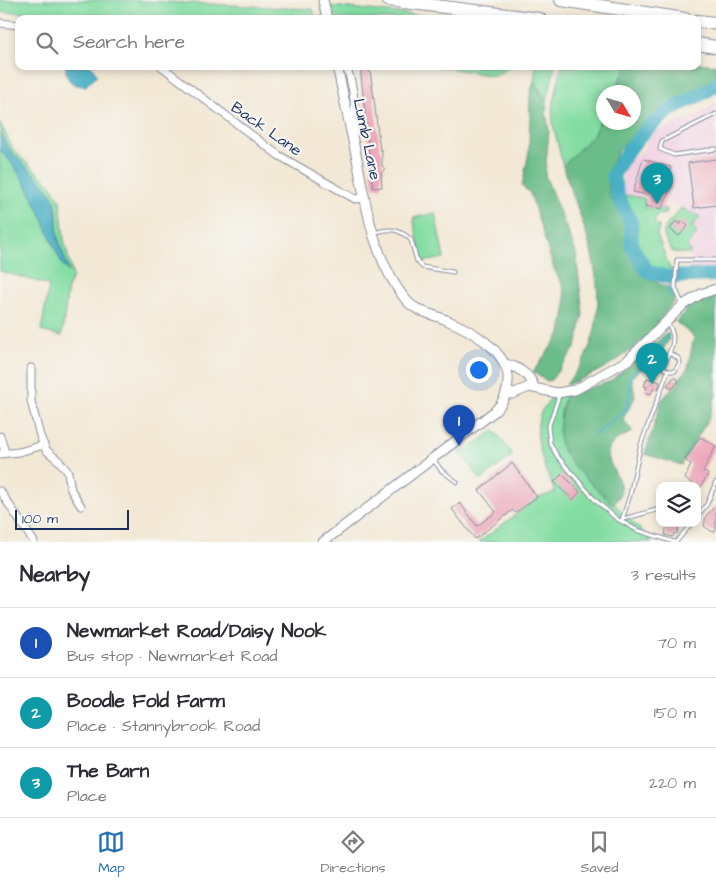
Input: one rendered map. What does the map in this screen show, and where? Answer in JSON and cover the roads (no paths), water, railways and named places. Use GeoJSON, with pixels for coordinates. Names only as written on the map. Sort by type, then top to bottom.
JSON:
{"type":"FeatureCollection","features":[{"type":"Feature","properties":{"kind":"highway"},"geometry":{"type":"LineString","coordinates":[[388,0],[508,15]]}},
{"type":"Feature","properties":{"kind":"highway"},"geometry":{"type":"LineString","coordinates":[[561,0],[659,15]]}},
{"type":"Feature","properties":{"kind":"highway"},"geometry":{"type":"LineString","coordinates":[[701,21],[714,23]]}},
{"type":"Feature","properties":{"kind":"street"},"geometry":{"type":"LineString","coordinates":[[323,0],[326,15]]}},
{"type":"Feature","properties":{"kind":"street"},"geometry":{"type":"LineString","coordinates":[[0,23],[15,25]]}},
{"type":"Feature","properties":{"kind":"street","name":"Back Lane"},"geometry":{"type":"LineString","coordinates":[[166,70],[278,155],[355,199],[364,198]]}},
{"type":"Feature","properties":{"kind":"street","name":"Lumb Lane"},"geometry":{"type":"LineString","coordinates":[[339,70],[364,198],[373,233],[384,264],[410,304],[421,311],[449,320],[470,332],[498,354],[504,364]]}},
{"type":"Feature","properties":{"kind":"street"},"geometry":{"type":"LineString","coordinates":[[347,70],[349,73],[356,118],[356,131],[352,136]]}},
{"type":"Feature","properties":{"kind":"street"},"geometry":{"type":"LineString","coordinates":[[507,393],[512,394],[534,387],[561,393],[575,390],[628,360],[683,305],[701,294],[716,289]]}},
{"type":"Feature","properties":{"kind":"street"},"geometry":{"type":"LineString","coordinates":[[322,542],[495,410],[507,393],[508,378],[504,364],[511,364],[520,370],[533,382],[534,387]]}},
{"type":"Feature","properties":{"kind":"street"},"geometry":{"type":"LineString","coordinates":[[31,368],[31,401],[44,445],[68,472],[71,490],[81,506]]}},
{"type":"Feature","properties":{"kind":"street"},"geometry":{"type":"LineString","coordinates":[[0,436],[2,453],[19,452],[44,445]]}},
{"type":"Feature","properties":{"kind":"street"},"geometry":{"type":"LineString","coordinates":[[0,491],[34,542]]}},
{"type":"Feature","properties":{"kind":"lane"},"geometry":{"type":"LineString","coordinates":[[716,114],[662,141],[660,149],[674,155],[716,149]]}},
{"type":"Feature","properties":{"kind":"lane"},"geometry":{"type":"LineString","coordinates":[[373,233],[388,228],[395,229],[411,240],[417,261],[422,267],[454,272]]}},
{"type":"Feature","properties":{"kind":"lane"},"geometry":{"type":"LineString","coordinates":[[683,305],[675,287],[677,260],[716,260]]}},
{"type":"Feature","properties":{"kind":"lane"},"geometry":{"type":"LineString","coordinates":[[667,322],[674,332],[669,353],[662,368],[673,372],[680,362],[678,358],[669,353]]}},
{"type":"Feature","properties":{"kind":"lane"},"geometry":{"type":"LineString","coordinates":[[622,520],[630,495],[641,444],[668,371]]}},
{"type":"Feature","properties":{"kind":"lane"},"geometry":{"type":"LineString","coordinates":[[561,393],[548,428],[550,443],[556,456],[596,500],[617,519],[638,530],[675,542],[688,527]]}},
{"type":"Feature","properties":{"kind":"lane"},"geometry":{"type":"LineString","coordinates":[[432,458],[441,470],[457,482]]}},
{"type":"Feature","properties":{"kind":"lane"},"geometry":{"type":"LineString","coordinates":[[701,511],[707,504],[716,482]]}},
{"type":"Feature","properties":{"kind":"lane"},"geometry":{"type":"LineString","coordinates":[[622,520],[656,510]]}},
{"type":"Feature","properties":{"kind":"water"},"geometry":{"type":"Polygon","coordinates":[[[94,70],[97,75],[86,86],[77,85],[68,79],[66,71],[94,70]]]}},
{"type":"Feature","properties":{"kind":"water"},"geometry":{"type":"Polygon","coordinates":[[[0,132],[10,151],[46,186],[55,201],[58,239],[69,272],[62,264],[28,189],[11,162],[0,150],[0,132]]]}},
{"type":"Feature","properties":{"kind":"waterway"},"geometry":{"type":"LineString","coordinates":[[716,84],[706,92],[672,109],[654,123],[631,148],[613,176],[618,196],[631,222],[632,247],[647,271],[667,277],[716,275]]}},
{"type":"Feature","properties":{"kind":"waterway"},"geometry":{"type":"LineString","coordinates":[[667,277],[670,296]]}},
{"type":"Feature","properties":{"kind":"waterway"},"geometry":{"type":"LineString","coordinates":[[596,434],[624,411],[629,399],[630,377],[661,346],[669,334]]}},
{"type":"Feature","properties":{"kind":"place","name":"The Barn"},"geometry":{"type":"Point","coordinates":[657,204]}},
{"type":"Feature","properties":{"kind":"place","name":"Boodle Fold Farm"},"geometry":{"type":"Point","coordinates":[652,384]}},
{"type":"Feature","properties":{"kind":"place","name":"Newmarket Road/Daisy Nook"},"geometry":{"type":"Point","coordinates":[459,446]}}]}
